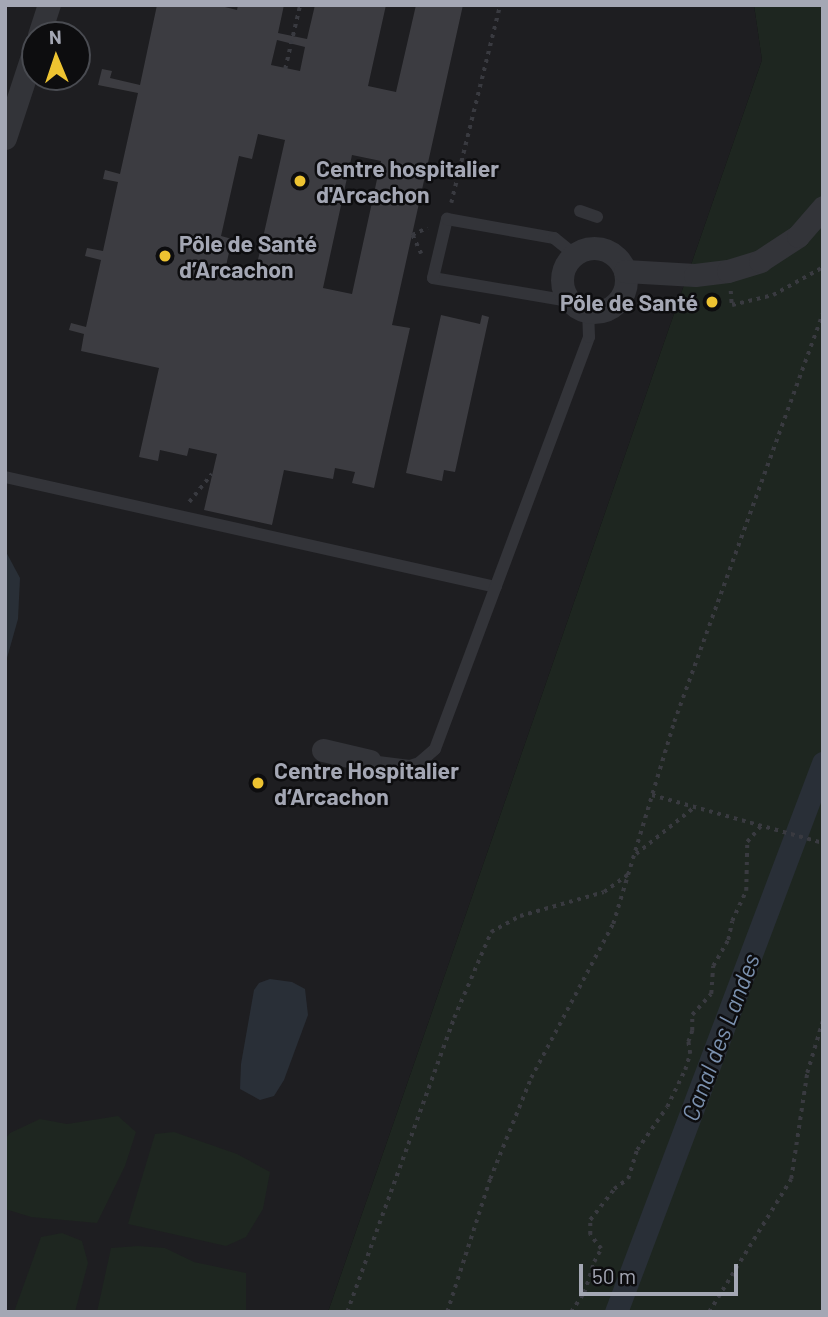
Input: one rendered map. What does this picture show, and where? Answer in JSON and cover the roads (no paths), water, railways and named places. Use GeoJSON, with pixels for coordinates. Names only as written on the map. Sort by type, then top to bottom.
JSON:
{"type":"FeatureCollection","features":[{"type":"Feature","properties":{"kind":"street"},"geometry":{"type":"LineString","coordinates":[[5,138],[21,89]]}},
{"type":"Feature","properties":{"kind":"street"},"geometry":{"type":"LineString","coordinates":[[625,271],[695,275],[728,271],[760,261],[797,236],[823,207]]}},
{"type":"Feature","properties":{"kind":"street"},"geometry":{"type":"LineString","coordinates":[[584,250],[604,250],[620,262],[625,271],[624,292],[610,309],[579,307],[564,291],[563,271],[575,255],[584,250]]}},
{"type":"Feature","properties":{"kind":"street"},"geometry":{"type":"LineString","coordinates":[[323,750],[370,761]]}},
{"type":"Feature","properties":{"kind":"lane"},"geometry":{"type":"LineString","coordinates":[[580,211],[597,217]]}},
{"type":"Feature","properties":{"kind":"lane"},"geometry":{"type":"LineString","coordinates":[[370,761],[410,766],[419,764],[435,749],[589,337],[579,307],[433,278],[447,219],[554,238],[575,255]]}},
{"type":"Feature","properties":{"kind":"lane"},"geometry":{"type":"LineString","coordinates":[[5,477],[496,587]]}},
{"type":"Feature","properties":{"kind":"waterway","name":"Canal des Landes"},"geometry":{"type":"LineString","coordinates":[[616,1312],[823,763]]}},
{"type":"Feature","properties":{"kind":"place","name":"Centre hospitalier d'Arcachon"},"geometry":{"type":"Point","coordinates":[300,181]}},
{"type":"Feature","properties":{"kind":"place","name":"Pôle de Santé d’Arcachon"},"geometry":{"type":"Point","coordinates":[165,256]}},
{"type":"Feature","properties":{"kind":"place","name":"Pôle de Santé"},"geometry":{"type":"Point","coordinates":[712,302]}},
{"type":"Feature","properties":{"kind":"place","name":"Centre Hospitalier d‘Arcachon"},"geometry":{"type":"Point","coordinates":[258,783]}}]}
